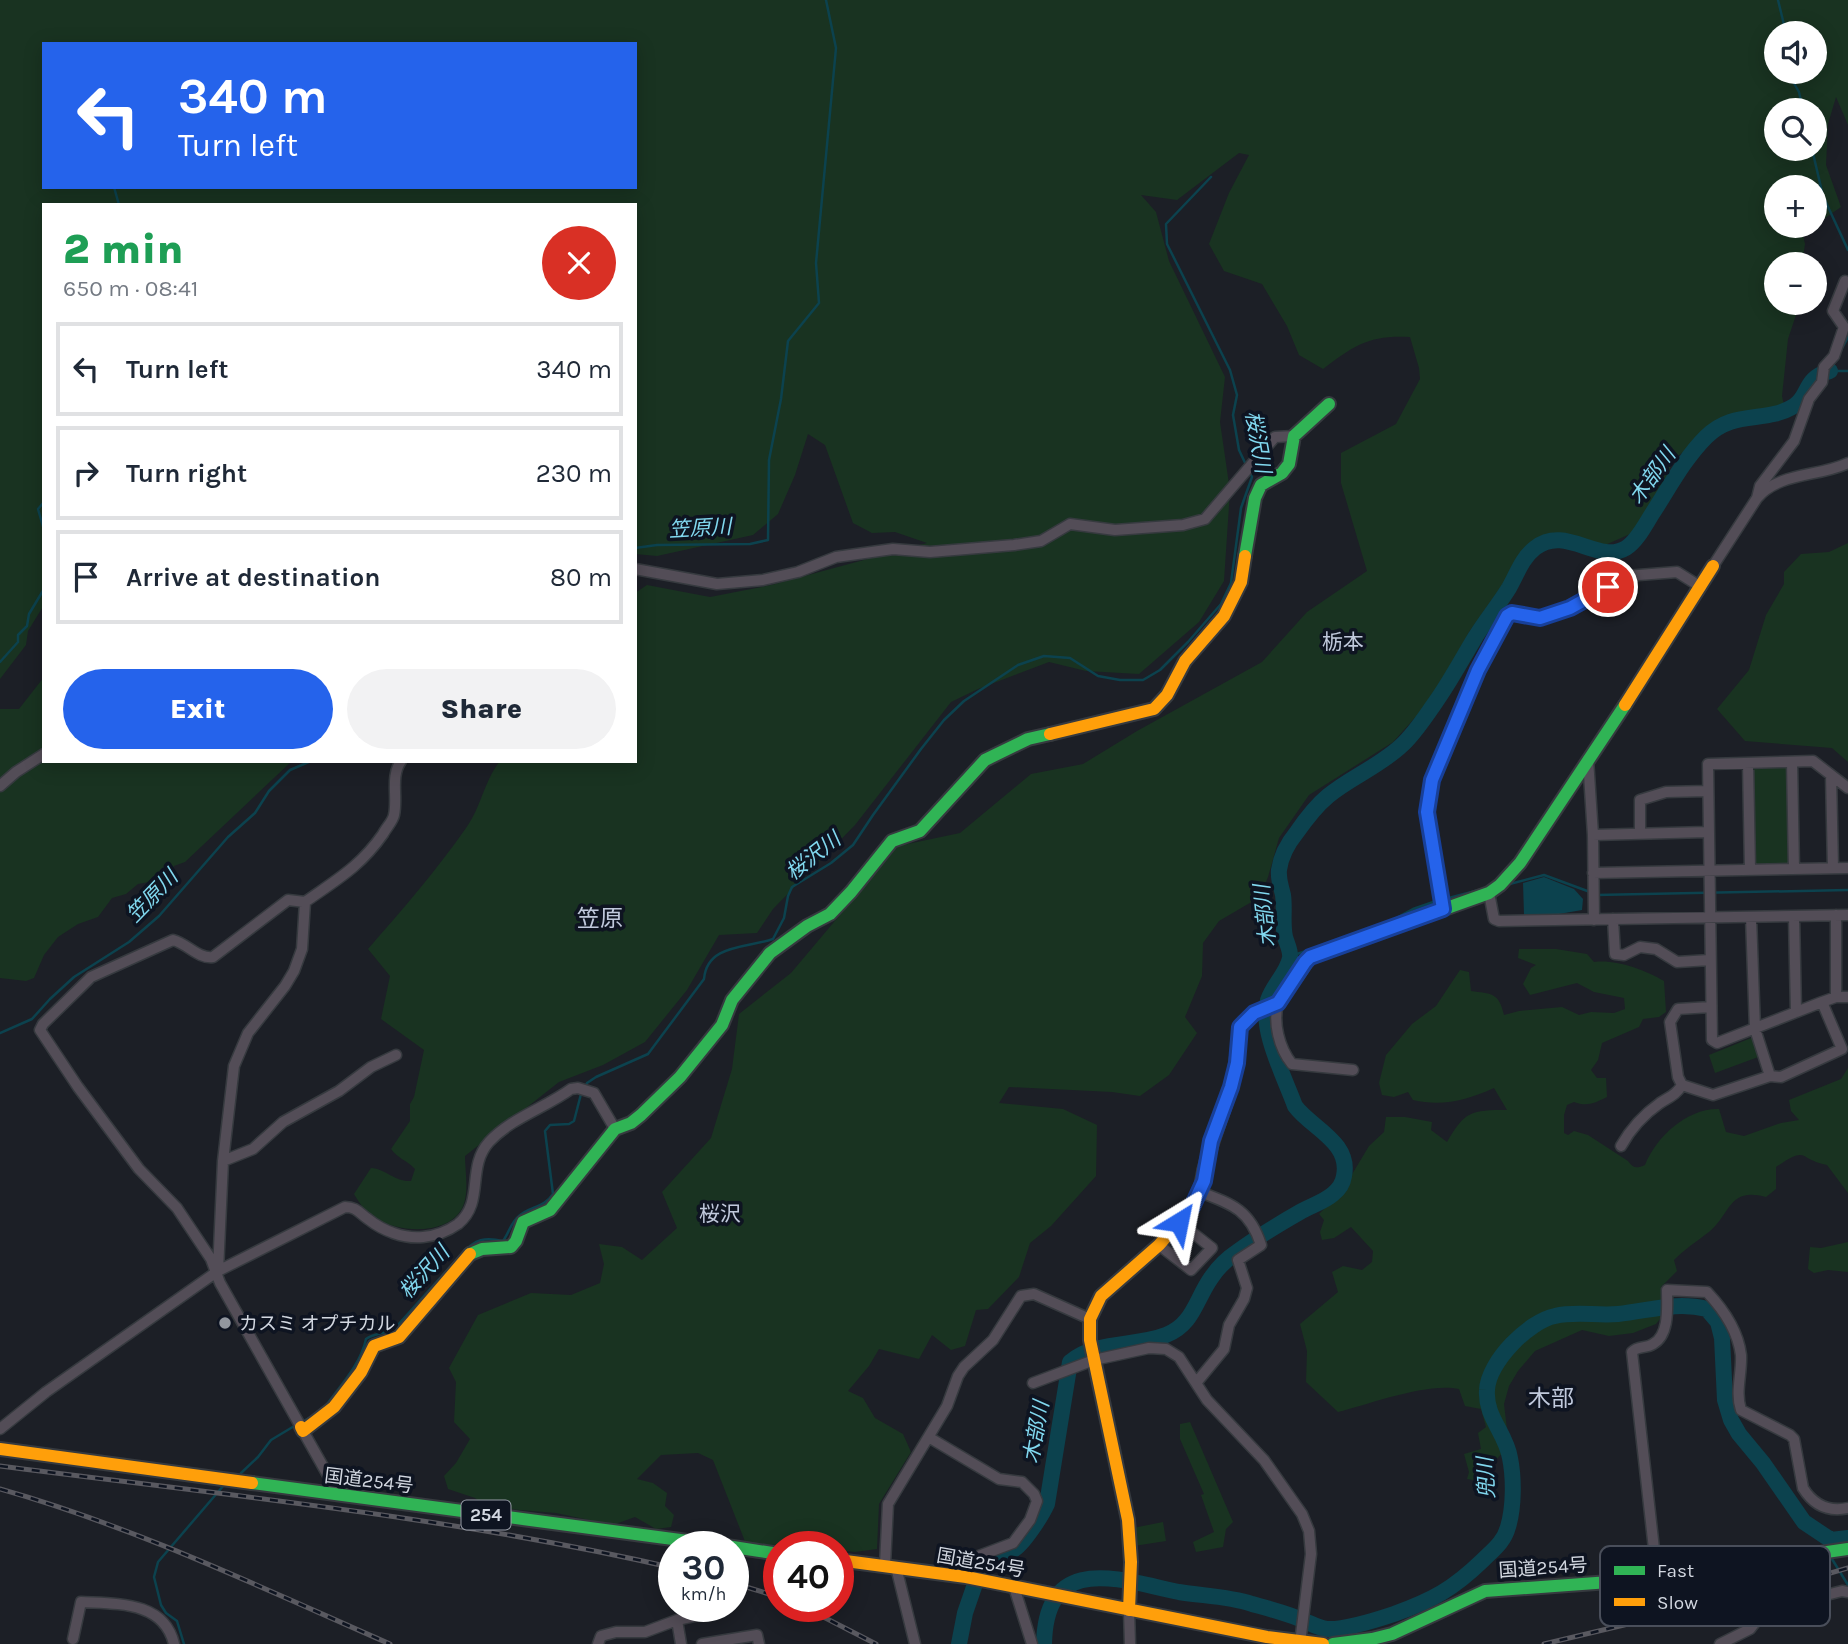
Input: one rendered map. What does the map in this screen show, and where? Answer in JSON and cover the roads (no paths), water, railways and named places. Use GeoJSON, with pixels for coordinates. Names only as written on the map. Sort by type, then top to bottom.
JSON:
{"type":"FeatureCollection","features":[{"type":"Feature","properties":{"kind":"main road"},"geometry":{"type":"LineString","coordinates":[[301,1426],[334,1407],[361,1373],[374,1346],[399,1337],[469,1255],[482,1248],[503,1251],[515,1244],[523,1222],[544,1213],[556,1204],[615,1129],[631,1123],[641,1115],[680,1077],[722,1025],[732,1000],[770,953],[807,926],[830,914],[892,841],[920,831],[985,760],[1028,739],[1154,709],[1167,695],[1185,661],[1224,616],[1236,594],[1241,582],[1255,498],[1261,485],[1282,473],[1289,464],[1294,436],[1329,404]]}},
{"type":"Feature","properties":{"kind":"main road"},"geometry":{"type":"LineString","coordinates":[[1129,1610],[1131,1562],[1128,1520],[1090,1340],[1090,1319],[1101,1296],[1159,1245],[1200,1192],[1211,1141],[1237,1063],[1240,1027],[1254,1013],[1278,1003],[1310,957],[1489,892],[1508,876],[1660,654],[1713,566]]}},
{"type":"Feature","properties":{"kind":"main road","name":"国道254号"},"geometry":{"type":"LineString","coordinates":[[0,1449],[658,1537]]}},
{"type":"Feature","properties":{"kind":"main road","name":"国道254号"},"geometry":{"type":"LineString","coordinates":[[1830,1552],[1848,1549]]}},
{"type":"Feature","properties":{"kind":"main road","name":"国道254号"},"geometry":{"type":"LineString","coordinates":[[854,1562],[966,1577],[1300,1643],[1323,1644]]}},
{"type":"Feature","properties":{"kind":"main road","name":"国道254号"},"geometry":{"type":"LineString","coordinates":[[1333,1644],[1379,1641],[1485,1591],[1600,1583]]}},
{"type":"Feature","properties":{"kind":"street"},"geometry":{"type":"LineString","coordinates":[[1757,498],[1760,486],[1794,441],[1808,399],[1822,382],[1824,367],[1839,345],[1844,327],[1833,310],[1845,281]]}},
{"type":"Feature","properties":{"kind":"street"},"geometry":{"type":"LineString","coordinates":[[637,569],[717,584],[763,580],[798,572],[836,557],[893,549],[942,551],[1041,541],[1070,524],[1115,530],[1182,525],[1205,519],[1275,437],[1294,436]]}},
{"type":"Feature","properties":{"kind":"street"},"geometry":{"type":"LineString","coordinates":[[1713,566],[1757,498],[1774,484],[1848,463]]}},
{"type":"Feature","properties":{"kind":"street"},"geometry":{"type":"LineString","coordinates":[[1443,909],[1427,812],[1432,780],[1475,677],[1507,616],[1512,613],[1540,618],[1570,608],[1626,576],[1635,574],[1677,572],[1701,587]]}},
{"type":"Feature","properties":{"kind":"street"},"geometry":{"type":"LineString","coordinates":[[0,786],[42,755]]}},
{"type":"Feature","properties":{"kind":"street"},"geometry":{"type":"LineString","coordinates":[[1588,759],[1593,835],[1594,920]]}},
{"type":"Feature","properties":{"kind":"street"},"geometry":{"type":"LineString","coordinates":[[1848,788],[1813,761],[1707,764],[1712,1040],[1717,1043],[1836,997],[1848,997]]}},
{"type":"Feature","properties":{"kind":"street"},"geometry":{"type":"LineString","coordinates":[[1792,762],[1794,869]]}},
{"type":"Feature","properties":{"kind":"street"},"geometry":{"type":"LineString","coordinates":[[336,1496],[334,1486],[211,1259],[177,1208],[139,1169],[78,1087],[40,1030],[91,977],[173,940],[205,957],[213,957],[288,900],[305,902],[350,871],[371,851],[394,817],[394,785],[400,763]]}},
{"type":"Feature","properties":{"kind":"street"},"geometry":{"type":"LineString","coordinates":[[1748,763],[1750,869]]}},
{"type":"Feature","properties":{"kind":"street"},"geometry":{"type":"LineString","coordinates":[[1831,775],[1833,868]]}},
{"type":"Feature","properties":{"kind":"street"},"geometry":{"type":"LineString","coordinates":[[1640,833],[1640,800],[1666,792],[1707,791]]}},
{"type":"Feature","properties":{"kind":"street"},"geometry":{"type":"LineString","coordinates":[[1593,835],[1707,832]]}},
{"type":"Feature","properties":{"kind":"street"},"geometry":{"type":"LineString","coordinates":[[1593,873],[1848,868]]}},
{"type":"Feature","properties":{"kind":"street"},"geometry":{"type":"LineString","coordinates":[[1489,892],[1494,919],[1499,921],[1848,915]]}},
{"type":"Feature","properties":{"kind":"street"},"geometry":{"type":"LineString","coordinates":[[217,1272],[223,1161],[234,1066],[247,1033],[295,971],[302,948],[305,902]]}},
{"type":"Feature","properties":{"kind":"street"},"geometry":{"type":"LineString","coordinates":[[1836,915],[1836,997]]}},
{"type":"Feature","properties":{"kind":"street"},"geometry":{"type":"LineString","coordinates":[[1794,916],[1796,1012]]}},
{"type":"Feature","properties":{"kind":"street"},"geometry":{"type":"LineString","coordinates":[[1751,917],[1755,1028],[1770,1076]]}},
{"type":"Feature","properties":{"kind":"street"},"geometry":{"type":"LineString","coordinates":[[1613,919],[1615,954],[1624,955],[1640,947],[1657,949],[1677,962],[1710,960]]}},
{"type":"Feature","properties":{"kind":"street"},"geometry":{"type":"LineString","coordinates":[[1711,1007],[1678,1009],[1670,1022],[1678,1077],[1682,1085],[1713,1095],[1770,1076],[1781,1077],[1842,1049],[1822,1002]]}},
{"type":"Feature","properties":{"kind":"street"},"geometry":{"type":"LineString","coordinates":[[1278,1003],[1276,1013],[1279,1034],[1292,1064],[1353,1070]]}},
{"type":"Feature","properties":{"kind":"street"},"geometry":{"type":"LineString","coordinates":[[223,1161],[253,1149],[283,1122],[396,1055]]}},
{"type":"Feature","properties":{"kind":"street"},"geometry":{"type":"LineString","coordinates":[[1621,1146],[1632,1128],[1661,1102],[1676,1094],[1682,1085]]}},
{"type":"Feature","properties":{"kind":"street"},"geometry":{"type":"LineString","coordinates":[[0,1429],[46,1392],[217,1272],[345,1207],[356,1208],[368,1219],[393,1233],[412,1237],[437,1235],[452,1228],[466,1217],[472,1206],[480,1153],[511,1124],[571,1089],[578,1088],[594,1093],[615,1129]]}},
{"type":"Feature","properties":{"kind":"street"},"geometry":{"type":"LineString","coordinates":[[1196,1383],[1224,1349],[1229,1325],[1244,1299],[1247,1289],[1238,1260],[1261,1245],[1255,1226],[1244,1214],[1231,1204],[1200,1192]]}},
{"type":"Feature","properties":{"kind":"street"},"geometry":{"type":"LineString","coordinates":[[1159,1245],[1191,1270],[1212,1248],[1179,1222]]}},
{"type":"Feature","properties":{"kind":"street"},"geometry":{"type":"LineString","coordinates":[[1654,1546],[1632,1352],[1636,1348],[1653,1345],[1660,1337],[1667,1316],[1667,1290],[1707,1292],[1720,1306],[1733,1329],[1741,1355],[1738,1400],[1741,1410],[1794,1439],[1803,1488],[1808,1496],[1826,1509],[1834,1511],[1848,1508]]}},
{"type":"Feature","properties":{"kind":"street"},"geometry":{"type":"LineString","coordinates":[[915,1644],[891,1566],[888,1504],[930,1438],[947,1406],[958,1376],[993,1340],[1020,1296],[1034,1294],[1090,1319]]}},
{"type":"Feature","properties":{"kind":"street"},"geometry":{"type":"LineString","coordinates":[[1033,1383],[1094,1360],[1149,1348],[1166,1349],[1179,1357],[1218,1413],[1264,1460],[1302,1514],[1310,1531],[1311,1554],[1300,1643]]}},
{"type":"Feature","properties":{"kind":"street"},"geometry":{"type":"LineString","coordinates":[[930,1438],[999,1479],[1022,1482],[1037,1501],[1036,1510],[1013,1543],[976,1557],[968,1566],[966,1577]]}},
{"type":"Feature","properties":{"kind":"street"},"geometry":{"type":"LineString","coordinates":[[1014,1587],[1032,1644]]}},
{"type":"Feature","properties":{"kind":"street"},"geometry":{"type":"LineString","coordinates":[[74,1639],[81,1602],[142,1607],[167,1625],[172,1631],[174,1644]]}},
{"type":"Feature","properties":{"kind":"street"},"geometry":{"type":"LineString","coordinates":[[1129,1610],[1130,1644]]}},
{"type":"Feature","properties":{"kind":"street"},"geometry":{"type":"LineString","coordinates":[[598,1644],[601,1636],[616,1632],[645,1632],[672,1622]]}},
{"type":"Feature","properties":{"kind":"street"},"geometry":{"type":"LineString","coordinates":[[677,1622],[681,1644]]}},
{"type":"Feature","properties":{"kind":"street"},"geometry":{"type":"LineString","coordinates":[[1720,1644],[1752,1626]]}},
{"type":"Feature","properties":{"kind":"street"},"geometry":{"type":"LineString","coordinates":[[702,1644],[757,1635],[760,1644]]}},
{"type":"Feature","properties":{"kind":"water"},"geometry":{"type":"Polygon","coordinates":[[[1544,877],[1574,889],[1583,899],[1582,910],[1553,915],[1524,915],[1523,883],[1544,877]]]}},
{"type":"Feature","properties":{"kind":"waterway"},"geometry":{"type":"LineString","coordinates":[[637,548],[750,544],[768,540],[769,460],[781,399],[788,341],[819,303],[816,263],[836,48],[826,0]]}},
{"type":"Feature","properties":{"kind":"waterway"},"geometry":{"type":"LineString","coordinates":[[1778,0],[1783,21]]}},
{"type":"Feature","properties":{"kind":"waterway"},"geometry":{"type":"LineString","coordinates":[[1794,84],[1800,98]]}},
{"type":"Feature","properties":{"kind":"waterway"},"geometry":{"type":"LineString","coordinates":[[1815,161],[1823,196],[1848,250]]}},
{"type":"Feature","properties":{"kind":"waterway","name":"桜沢川"},"geometry":{"type":"LineString","coordinates":[[1211,177],[1166,224],[1167,244],[1230,370],[1237,395],[1233,415],[1239,450],[1247,467]]}},
{"type":"Feature","properties":{"kind":"waterway"},"geometry":{"type":"LineString","coordinates":[[115,189],[118,203]]}},
{"type":"Feature","properties":{"kind":"waterway"},"geometry":{"type":"LineString","coordinates":[[1840,352],[1848,337]]}},
{"type":"Feature","properties":{"kind":"waterway","name":"木部川"},"geometry":{"type":"LineString","coordinates":[[1835,361],[1830,371],[1848,371]]}},
{"type":"Feature","properties":{"kind":"waterway","name":"木部川"},"geometry":{"type":"LineString","coordinates":[[979,1570],[990,1559],[1017,1547],[1047,1504],[1070,1362],[1092,1350],[1154,1339],[1175,1331],[1188,1318],[1211,1278],[1226,1260],[1268,1231],[1329,1197],[1343,1181],[1345,1164],[1342,1154],[1328,1136],[1295,1106],[1274,1053],[1267,1025],[1268,1000],[1290,958],[1284,932],[1284,900],[1279,874],[1281,859],[1291,840],[1328,796],[1384,759],[1411,735],[1446,687],[1530,552],[1547,542],[1558,540],[1604,552],[1626,548],[1637,537],[1684,464],[1706,437],[1727,423],[1772,414],[1794,406],[1815,378],[1830,371]]}},
{"type":"Feature","properties":{"kind":"waterway","name":"桜沢川"},"geometry":{"type":"LineString","coordinates":[[463,1253],[481,1240],[503,1241],[516,1218],[549,1199],[553,1194],[545,1131],[550,1125],[569,1124],[574,1121],[581,1094],[587,1083],[648,1054],[704,979],[712,959],[730,949],[773,939],[784,918],[792,887],[831,863],[853,845],[921,749],[944,720],[964,701],[1018,665],[1044,656],[1070,658],[1098,676],[1120,680],[1143,680],[1160,670],[1221,604],[1231,583],[1241,508],[1252,477],[1250,473]]}},
{"type":"Feature","properties":{"kind":"waterway"},"geometry":{"type":"LineString","coordinates":[[42,504],[38,509],[42,523]]}},
{"type":"Feature","properties":{"kind":"waterway"},"geometry":{"type":"LineString","coordinates":[[0,662],[18,642],[18,635],[27,626],[29,614],[42,592]]}},
{"type":"Feature","properties":{"kind":"waterway","name":"笠原川"},"geometry":{"type":"LineString","coordinates":[[0,1033],[32,1019],[74,977],[129,942],[159,916],[228,837],[255,813],[269,791],[290,770],[306,763]]}},
{"type":"Feature","properties":{"kind":"waterway"},"geometry":{"type":"LineString","coordinates":[[1506,885],[1544,875],[1590,892]]}},
{"type":"Feature","properties":{"kind":"waterway"},"geometry":{"type":"LineString","coordinates":[[1445,899],[1479,890]]}},
{"type":"Feature","properties":{"kind":"waterway"},"geometry":{"type":"LineString","coordinates":[[1596,895],[1848,890]]}},
{"type":"Feature","properties":{"kind":"waterway"},"geometry":{"type":"LineString","coordinates":[[1381,926],[1413,909],[1439,900]]}},
{"type":"Feature","properties":{"kind":"waterway"},"geometry":{"type":"LineString","coordinates":[[1291,956],[1351,936]]}},
{"type":"Feature","properties":{"kind":"waterway","name":"桜沢川"},"geometry":{"type":"LineString","coordinates":[[325,1407],[355,1366],[366,1339],[397,1326],[458,1258]]}},
{"type":"Feature","properties":{"kind":"waterway","name":"兜川"},"geometry":{"type":"LineString","coordinates":[[1044,1644],[1048,1615],[1058,1595],[1072,1584],[1090,1579],[1133,1582],[1179,1592],[1234,1599],[1327,1629],[1351,1626],[1394,1614],[1442,1593],[1498,1545],[1510,1519],[1513,1492],[1511,1466],[1508,1449],[1489,1408],[1489,1379],[1502,1356],[1522,1334],[1545,1319],[1555,1316],[1618,1314],[1673,1306],[1707,1309],[1718,1322],[1722,1338],[1725,1400],[1739,1434],[1804,1522],[1831,1540],[1848,1538]]}},
{"type":"Feature","properties":{"kind":"waterway","name":"桜沢川"},"geometry":{"type":"LineString","coordinates":[[302,1422],[314,1415]]}},
{"type":"Feature","properties":{"kind":"waterway","name":"桜沢川"},"geometry":{"type":"LineString","coordinates":[[241,1473],[271,1440],[296,1425]]}},
{"type":"Feature","properties":{"kind":"waterway","name":"桜沢川"},"geometry":{"type":"LineString","coordinates":[[184,1644],[177,1621],[166,1613],[161,1605],[154,1577],[158,1562],[224,1485]]}},
{"type":"Feature","properties":{"kind":"waterway","name":"兜川"},"geometry":{"type":"LineString","coordinates":[[1819,1532],[1825,1543]]}},
{"type":"Feature","properties":{"kind":"waterway"},"geometry":{"type":"LineString","coordinates":[[1832,1559],[1848,1585]]}},
{"type":"Feature","properties":{"kind":"waterway","name":"木部川"},"geometry":{"type":"LineString","coordinates":[[959,1644],[965,1613],[975,1584]]}},
{"type":"Feature","properties":{"kind":"railway"},"geometry":{"type":"LineString","coordinates":[[0,1466],[423,1521],[658,1565]]}},
{"type":"Feature","properties":{"kind":"railway"},"geometry":{"type":"LineString","coordinates":[[0,1489],[100,1521],[149,1540],[390,1644]]}},
{"type":"Feature","properties":{"kind":"railway"},"geometry":{"type":"LineString","coordinates":[[1830,1573],[1848,1568]]}},
{"type":"Feature","properties":{"kind":"railway"},"geometry":{"type":"LineString","coordinates":[[749,1588],[763,1592]]}},
{"type":"Feature","properties":{"kind":"railway"},"geometry":{"type":"LineString","coordinates":[[833,1622],[876,1644]]}},
{"type":"Feature","properties":{"kind":"railway"},"geometry":{"type":"LineString","coordinates":[[1544,1644],[1620,1626]]}},
{"type":"Feature","properties":{"kind":"place","name":"カスミ オプチカル"},"geometry":{"type":"Point","coordinates":[225,1323]}},
{"type":"Feature","properties":{"kind":"district","name":"栃本"},"geometry":{"type":"Point","coordinates":[1343,642]}},
{"type":"Feature","properties":{"kind":"district","name":"笠原"},"geometry":{"type":"Point","coordinates":[600,918]}},
{"type":"Feature","properties":{"kind":"district","name":"桜沢"},"geometry":{"type":"Point","coordinates":[720,1214]}},
{"type":"Feature","properties":{"kind":"district","name":"木部"},"geometry":{"type":"Point","coordinates":[1551,1398]}}]}
